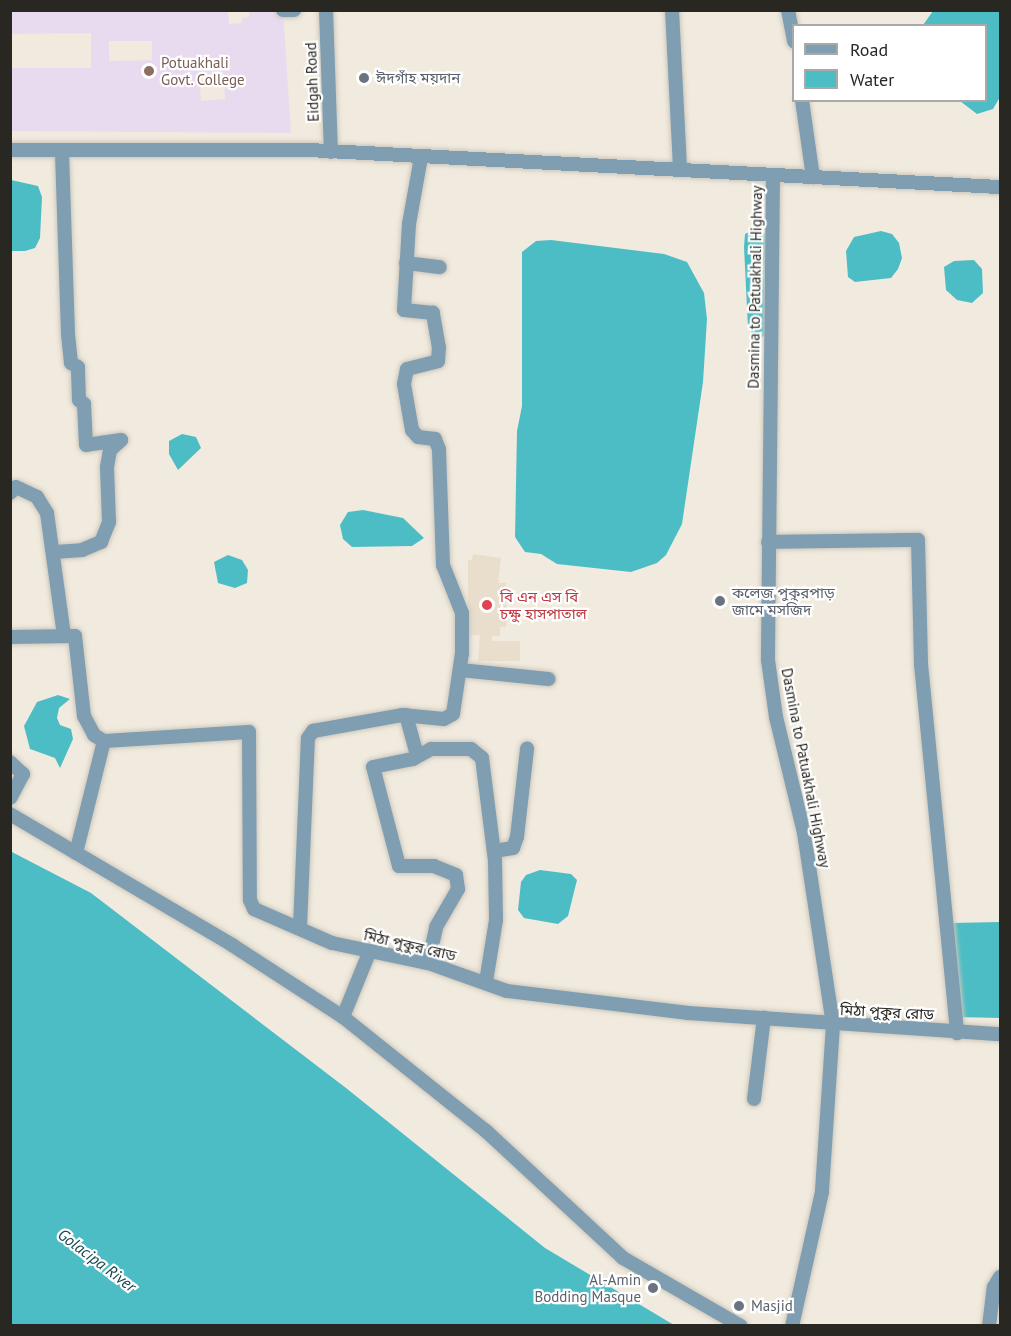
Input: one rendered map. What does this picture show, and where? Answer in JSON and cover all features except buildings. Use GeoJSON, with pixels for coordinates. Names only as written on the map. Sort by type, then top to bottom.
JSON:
{"type":"FeatureCollection","features":[{"type":"Feature","properties":{"kind":"street"},"geometry":{"type":"LineString","coordinates":[[283,10],[294,10]]}},
{"type":"Feature","properties":{"kind":"street","name":"Eidgah Road"},"geometry":{"type":"LineString","coordinates":[[326,10],[331,152]]}},
{"type":"Feature","properties":{"kind":"street"},"geometry":{"type":"LineString","coordinates":[[672,10],[680,170]]}},
{"type":"Feature","properties":{"kind":"street"},"geometry":{"type":"LineString","coordinates":[[788,10],[792,31]]}},
{"type":"Feature","properties":{"kind":"street"},"geometry":{"type":"LineString","coordinates":[[802,102],[813,177]]}},
{"type":"Feature","properties":{"kind":"street"},"geometry":{"type":"LineString","coordinates":[[10,150],[331,152],[1000,187]]}},
{"type":"Feature","properties":{"kind":"street"},"geometry":{"type":"LineString","coordinates":[[55,552],[82,550],[101,542],[109,522],[107,467],[110,450],[121,440],[86,445],[84,404],[79,400],[78,367],[71,363],[68,334],[62,151]]}},
{"type":"Feature","properties":{"kind":"street"},"geometry":{"type":"LineString","coordinates":[[300,927],[308,738],[313,731],[406,715],[444,719],[453,714],[460,670],[462,613],[443,565],[439,449],[435,439],[418,437],[412,430],[404,384],[406,369],[438,361],[438,328],[433,313],[404,310],[406,263],[421,157]]}},
{"type":"Feature","properties":{"kind":"street","name":"Dasmina to Patuakhali Highway"},"geometry":{"type":"LineString","coordinates":[[773,175],[768,542],[772,689],[804,833],[833,1025],[822,1192],[792,1326]]}},
{"type":"Feature","properties":{"kind":"street"},"geometry":{"type":"LineString","coordinates":[[406,263],[440,267]]}},
{"type":"Feature","properties":{"kind":"street"},"geometry":{"type":"LineString","coordinates":[[10,493],[16,487],[37,497],[46,513],[55,552],[64,636]]}},
{"type":"Feature","properties":{"kind":"street"},"geometry":{"type":"LineString","coordinates":[[768,542],[918,540],[921,664],[957,1033]]}},
{"type":"Feature","properties":{"kind":"street"},"geometry":{"type":"LineString","coordinates":[[10,637],[75,636],[84,716],[94,735],[104,741],[76,853]]}},
{"type":"Feature","properties":{"kind":"street"},"geometry":{"type":"LineString","coordinates":[[460,670],[549,679]]}},
{"type":"Feature","properties":{"kind":"street"},"geometry":{"type":"LineString","coordinates":[[406,715],[417,755]]}},
{"type":"Feature","properties":{"kind":"street","name":"মিঠা পুকুর রোড"},"geometry":{"type":"LineString","coordinates":[[104,741],[249,732],[250,900],[254,909],[300,927],[332,943],[369,953],[428,963],[507,991],[550,997],[833,1025],[1000,1034]]}},
{"type":"Feature","properties":{"kind":"street"},"geometry":{"type":"LineString","coordinates":[[428,963],[436,927],[458,889],[456,875],[434,866],[399,866],[373,767],[431,749],[471,749],[482,758],[494,851],[496,921],[486,982]]}},
{"type":"Feature","properties":{"kind":"street"},"geometry":{"type":"LineString","coordinates":[[494,851],[513,848],[517,837],[527,749]]}},
{"type":"Feature","properties":{"kind":"street"},"geometry":{"type":"LineString","coordinates":[[10,762],[23,774],[10,798]]}},
{"type":"Feature","properties":{"kind":"street"},"geometry":{"type":"LineString","coordinates":[[10,814],[232,945],[343,1017],[486,1131],[623,1258],[741,1326]]}},
{"type":"Feature","properties":{"kind":"street"},"geometry":{"type":"LineString","coordinates":[[343,1017],[369,953]]}},
{"type":"Feature","properties":{"kind":"street"},"geometry":{"type":"LineString","coordinates":[[754,1099],[764,1018]]}},
{"type":"Feature","properties":{"kind":"street"},"geometry":{"type":"LineString","coordinates":[[989,1326],[993,1287],[1000,1277]]}},
{"type":"Feature","properties":{"kind":"shaded area","name":"Potuakhali Govt. College"},"geometry":{"type":"Polygon","coordinates":[[[11,11],[228,11],[229,24],[241,23],[242,18],[249,17],[249,11],[283,11],[291,133],[11,131],[10,68],[91,68],[91,33],[11,34],[11,11]],[[109,41],[109,61],[152,60],[152,41],[109,41]],[[224,73],[199,74],[201,101],[225,99],[224,73]]]}},
{"type":"Feature","properties":{"kind":"shaded area","name":"বি এন এস বি চক্ষু হাসপাতাল"},"geometry":{"type":"Polygon","coordinates":[[[473,554],[501,558],[498,583],[506,583],[506,627],[500,627],[500,636],[492,636],[492,641],[520,641],[520,661],[478,661],[480,635],[468,635],[468,560],[472,560],[473,554]]]}},
{"type":"Feature","properties":{"kind":"water"},"geometry":{"type":"Polygon","coordinates":[[[933,11],[1000,11],[1000,97],[993,109],[977,114],[961,102],[987,102],[987,24],[924,24],[933,11]]]}},
{"type":"Feature","properties":{"kind":"water"},"geometry":{"type":"Polygon","coordinates":[[[11,180],[38,186],[42,197],[40,238],[35,248],[25,251],[11,251],[11,180]]]}},
{"type":"Feature","properties":{"kind":"water"},"geometry":{"type":"Polygon","coordinates":[[[759,227],[765,235],[764,336],[757,340],[748,327],[744,247],[745,234],[759,227]]]}},
{"type":"Feature","properties":{"kind":"water"},"geometry":{"type":"Polygon","coordinates":[[[881,231],[892,234],[899,243],[902,258],[898,269],[891,278],[855,282],[848,277],[846,251],[854,237],[881,231]]]}},
{"type":"Feature","properties":{"kind":"water"},"geometry":{"type":"Polygon","coordinates":[[[551,240],[664,254],[687,262],[704,293],[707,319],[703,382],[682,524],[666,555],[657,563],[631,572],[557,564],[541,554],[525,552],[515,537],[517,431],[522,406],[522,252],[536,241],[551,240]]]}},
{"type":"Feature","properties":{"kind":"water"},"geometry":{"type":"Polygon","coordinates":[[[974,260],[982,269],[983,293],[972,303],[957,300],[946,290],[944,267],[954,261],[974,260]]]}},
{"type":"Feature","properties":{"kind":"water"},"geometry":{"type":"Polygon","coordinates":[[[182,434],[196,437],[201,448],[178,470],[169,454],[169,441],[182,434]]]}},
{"type":"Feature","properties":{"kind":"water"},"geometry":{"type":"Polygon","coordinates":[[[363,510],[403,518],[424,538],[412,546],[352,547],[343,539],[340,525],[348,512],[363,510]]]}},
{"type":"Feature","properties":{"kind":"water"},"geometry":{"type":"Polygon","coordinates":[[[228,555],[242,560],[248,570],[247,583],[235,588],[218,583],[214,562],[228,555]]]}},
{"type":"Feature","properties":{"kind":"water"},"geometry":{"type":"Polygon","coordinates":[[[58,695],[70,699],[59,708],[57,718],[60,725],[71,729],[73,739],[60,768],[55,758],[30,749],[24,726],[37,702],[58,695]]]}},
{"type":"Feature","properties":{"kind":"water","name":"Golacipa River"},"geometry":{"type":"Polygon","coordinates":[[[10,851],[91,893],[346,1088],[545,1248],[674,1325],[11,1325],[10,851]]]}},
{"type":"Feature","properties":{"kind":"water"},"geometry":{"type":"Polygon","coordinates":[[[540,870],[571,874],[577,880],[568,916],[558,924],[524,918],[518,910],[521,882],[526,875],[540,870]]]}},
{"type":"Feature","properties":{"kind":"water"},"geometry":{"type":"Polygon","coordinates":[[[1000,922],[1000,1018],[957,1017],[951,923],[1000,922]]]}},
{"type":"Feature","properties":{"kind":"place","name":"Potuakhali Govt. College"},"geometry":{"type":"Point","coordinates":[149,71]}},
{"type":"Feature","properties":{"kind":"place","name":"ঈদগাঁহ ময়দান"},"geometry":{"type":"Point","coordinates":[364,78]}},
{"type":"Feature","properties":{"kind":"place","name":"কলেজ পুকুরপাড় জামে মসজিদ"},"geometry":{"type":"Point","coordinates":[720,601]}},
{"type":"Feature","properties":{"kind":"place","name":"বি এন এস বি চক্ষু হাসপাতাল"},"geometry":{"type":"Point","coordinates":[487,605]}},
{"type":"Feature","properties":{"kind":"place","name":"Al-Amin Bodding Masque"},"geometry":{"type":"Point","coordinates":[653,1288]}},
{"type":"Feature","properties":{"kind":"place","name":"Masjid"},"geometry":{"type":"Point","coordinates":[739,1306]}}]}
